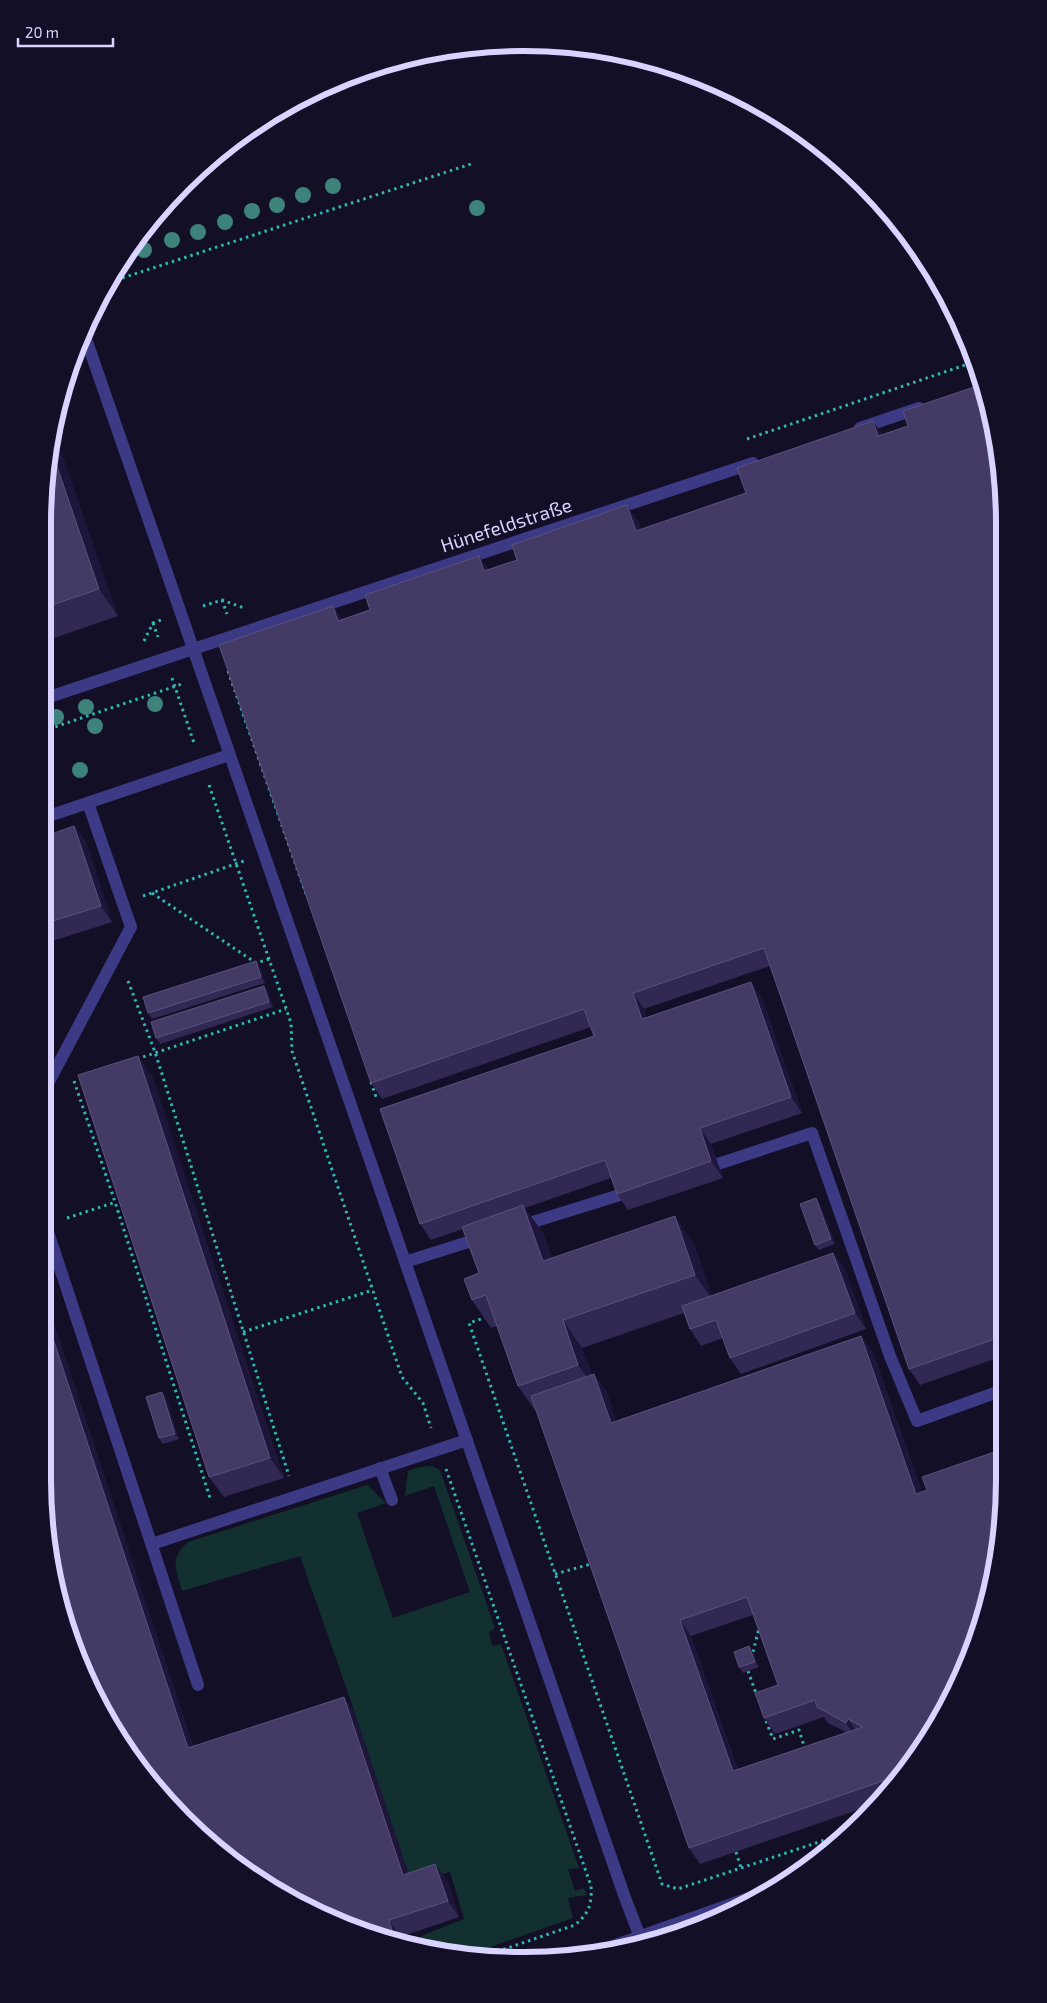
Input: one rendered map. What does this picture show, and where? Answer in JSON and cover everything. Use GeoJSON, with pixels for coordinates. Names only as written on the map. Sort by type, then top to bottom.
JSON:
{"type":"FeatureCollection","features":[{"type":"Feature","properties":{"kind":"lane"},"geometry":{"type":"LineString","coordinates":[[87,342],[194,648],[263,855],[640,1937]]}},
{"type":"Feature","properties":{"kind":"lane"},"geometry":{"type":"LineString","coordinates":[[848,431],[934,403]]}},
{"type":"Feature","properties":{"kind":"lane","name":"Hünefeldstraße"},"geometry":{"type":"LineString","coordinates":[[51,696],[763,459]]}},
{"type":"Feature","properties":{"kind":"lane"},"geometry":{"type":"LineString","coordinates":[[51,815],[229,755]]}},
{"type":"Feature","properties":{"kind":"lane"},"geometry":{"type":"LineString","coordinates":[[51,1078],[131,926],[88,803]]}},
{"type":"Feature","properties":{"kind":"lane"},"geometry":{"type":"LineString","coordinates":[[718,1164],[812,1133],[890,1356],[917,1421],[996,1393]]}},
{"type":"Feature","properties":{"kind":"lane"},"geometry":{"type":"LineString","coordinates":[[406,1262],[623,1194]]}},
{"type":"Feature","properties":{"kind":"lane"},"geometry":{"type":"LineString","coordinates":[[51,1242],[198,1684]]}},
{"type":"Feature","properties":{"kind":"lane"},"geometry":{"type":"LineString","coordinates":[[152,1544],[467,1440]]}},
{"type":"Feature","properties":{"kind":"lane"},"geometry":{"type":"LineString","coordinates":[[380,1468],[392,1500]]}},
{"type":"Feature","properties":{"kind":"lane"},"geometry":{"type":"LineString","coordinates":[[636,1938],[722,1908]]}},
{"type":"Feature","properties":{"kind":"path"},"geometry":{"type":"LineString","coordinates":[[120,279],[471,164]]}},
{"type":"Feature","properties":{"kind":"path"},"geometry":{"type":"LineString","coordinates":[[228,671],[306,895]]}},
{"type":"Feature","properties":{"kind":"path"},"geometry":{"type":"LineString","coordinates":[[51,728],[174,686],[291,1023],[292,1051],[402,1377],[423,1403],[591,1886],[592,1902],[585,1917],[575,1926],[499,1951]]}},
{"type":"Feature","properties":{"kind":"path"},"geometry":{"type":"LineString","coordinates":[[124,903],[263,855]]}},
{"type":"Feature","properties":{"kind":"path"},"geometry":{"type":"LineString","coordinates":[[152,893],[256,963],[269,959]]}},
{"type":"Feature","properties":{"kind":"path"},"geometry":{"type":"LineString","coordinates":[[117,952],[155,1052],[296,1496]]}},
{"type":"Feature","properties":{"kind":"path"},"geometry":{"type":"LineString","coordinates":[[128,1062],[286,1009]]}},
{"type":"Feature","properties":{"kind":"path"},"geometry":{"type":"LineString","coordinates":[[51,1090],[83,1078]]}},
{"type":"Feature","properties":{"kind":"path"},"geometry":{"type":"LineString","coordinates":[[74,1081],[218,1522]]}},
{"type":"Feature","properties":{"kind":"path"},"geometry":{"type":"LineString","coordinates":[[371,1081],[377,1100]]}},
{"type":"Feature","properties":{"kind":"path"},"geometry":{"type":"LineString","coordinates":[[51,1219],[120,1200]]}},
{"type":"Feature","properties":{"kind":"path"},"geometry":{"type":"LineString","coordinates":[[243,1332],[374,1290]]}},
{"type":"Feature","properties":{"kind":"path"},"geometry":{"type":"LineString","coordinates":[[487,1317],[468,1323],[662,1884],[678,1889],[831,1838]]}},
{"type":"Feature","properties":{"kind":"path"},"geometry":{"type":"LineString","coordinates":[[555,1574],[594,1563]]}},
{"type":"Feature","properties":{"kind":"path"},"geometry":{"type":"LineString","coordinates":[[753,1652],[761,1621]]}},
{"type":"Feature","properties":{"kind":"path"},"geometry":{"type":"LineString","coordinates":[[748,1671],[757,1697]]}},
{"type":"Feature","properties":{"kind":"path"},"geometry":{"type":"LineString","coordinates":[[764,1714],[773,1739],[799,1730],[808,1756]]}},
{"type":"Feature","properties":{"kind":"path"},"geometry":{"type":"LineString","coordinates":[[736,1852],[742,1868]]}},
{"type":"Feature","properties":{"kind":"green space"},"geometry":{"type":"Polygon","coordinates":[[[432,1466],[440,1470],[495,1628],[489,1632],[492,1646],[501,1644],[579,1868],[568,1869],[575,1891],[584,1888],[587,1895],[568,1898],[573,1918],[482,1950],[422,1941],[421,1936],[464,1919],[450,1872],[412,1884],[300,1556],[182,1591],[176,1570],[178,1554],[188,1542],[367,1485],[386,1503],[357,1513],[393,1618],[470,1592],[434,1486],[405,1496],[408,1471],[419,1467],[432,1466]]]}},
{"type":"Feature","properties":{"kind":"building"},"geometry":{"type":"Polygon","coordinates":[[[976,387],[987,431],[992,462],[996,524],[996,1338],[909,1369],[764,948],[633,993],[642,1019],[751,982],[791,1097],[700,1128],[711,1161],[617,1194],[605,1160],[420,1224],[380,1109],[594,1036],[584,1009],[371,1083],[219,645],[333,606],[338,621],[370,610],[365,595],[479,556],[484,571],[517,560],[512,545],[627,505],[636,531],[746,493],[737,468],[873,421],[878,436],[908,426],[903,411],[976,387]]]}},
{"type":"Feature","properties":{"kind":"building"},"geometry":{"type":"Polygon","coordinates":[[[55,461],[99,589],[51,605],[51,524],[55,461]]]}},
{"type":"Feature","properties":{"kind":"building"},"geometry":{"type":"Polygon","coordinates":[[[74,826],[101,906],[51,922],[51,834],[74,826]]]}},
{"type":"Feature","properties":{"kind":"building"},"geometry":{"type":"Polygon","coordinates":[[[256,961],[261,977],[148,1013],[143,997],[256,961]]]}},
{"type":"Feature","properties":{"kind":"building"},"geometry":{"type":"Polygon","coordinates":[[[264,986],[269,1002],[156,1038],[151,1022],[264,986]]]}},
{"type":"Feature","properties":{"kind":"building"},"geometry":{"type":"Polygon","coordinates":[[[138,1056],[270,1458],[209,1477],[78,1075],[138,1056]]]}},
{"type":"Feature","properties":{"kind":"building"},"geometry":{"type":"Polygon","coordinates":[[[816,1198],[831,1239],[815,1245],[800,1204],[816,1198]]]}},
{"type":"Feature","properties":{"kind":"building"},"geometry":{"type":"Polygon","coordinates":[[[523,1205],[543,1261],[675,1216],[695,1275],[563,1320],[578,1365],[518,1386],[486,1295],[472,1300],[464,1279],[479,1273],[462,1227],[523,1205]]]}},
{"type":"Feature","properties":{"kind":"building"},"geometry":{"type":"Polygon","coordinates":[[[833,1253],[855,1313],[730,1358],[716,1320],[690,1329],[682,1306],[833,1253]]]}},
{"type":"Feature","properties":{"kind":"building"},"geometry":{"type":"Polygon","coordinates":[[[51,1332],[188,1748],[344,1697],[403,1875],[435,1864],[448,1901],[389,1920],[393,1934],[343,1916],[287,1888],[236,1854],[212,1835],[168,1791],[131,1742],[115,1716],[87,1660],[67,1602],[60,1572],[52,1510],[51,1332]]]}},
{"type":"Feature","properties":{"kind":"building"},"geometry":{"type":"Polygon","coordinates":[[[861,1336],[916,1494],[927,1490],[922,1477],[996,1451],[995,1510],[992,1541],[980,1602],[971,1631],[960,1660],[932,1716],[916,1742],[889,1779],[689,1848],[531,1396],[594,1374],[611,1423],[861,1336]],[[747,1597],[680,1620],[733,1771],[863,1727],[848,1719],[846,1723],[817,1707],[815,1700],[764,1718],[755,1693],[778,1685],[747,1597]]]}},
{"type":"Feature","properties":{"kind":"building"},"geometry":{"type":"Polygon","coordinates":[[[162,1392],[175,1434],[159,1438],[146,1397],[162,1392]]]}},
{"type":"Feature","properties":{"kind":"building"},"geometry":{"type":"Polygon","coordinates":[[[749,1646],[755,1662],[739,1667],[734,1652],[749,1646]]]}}]}
